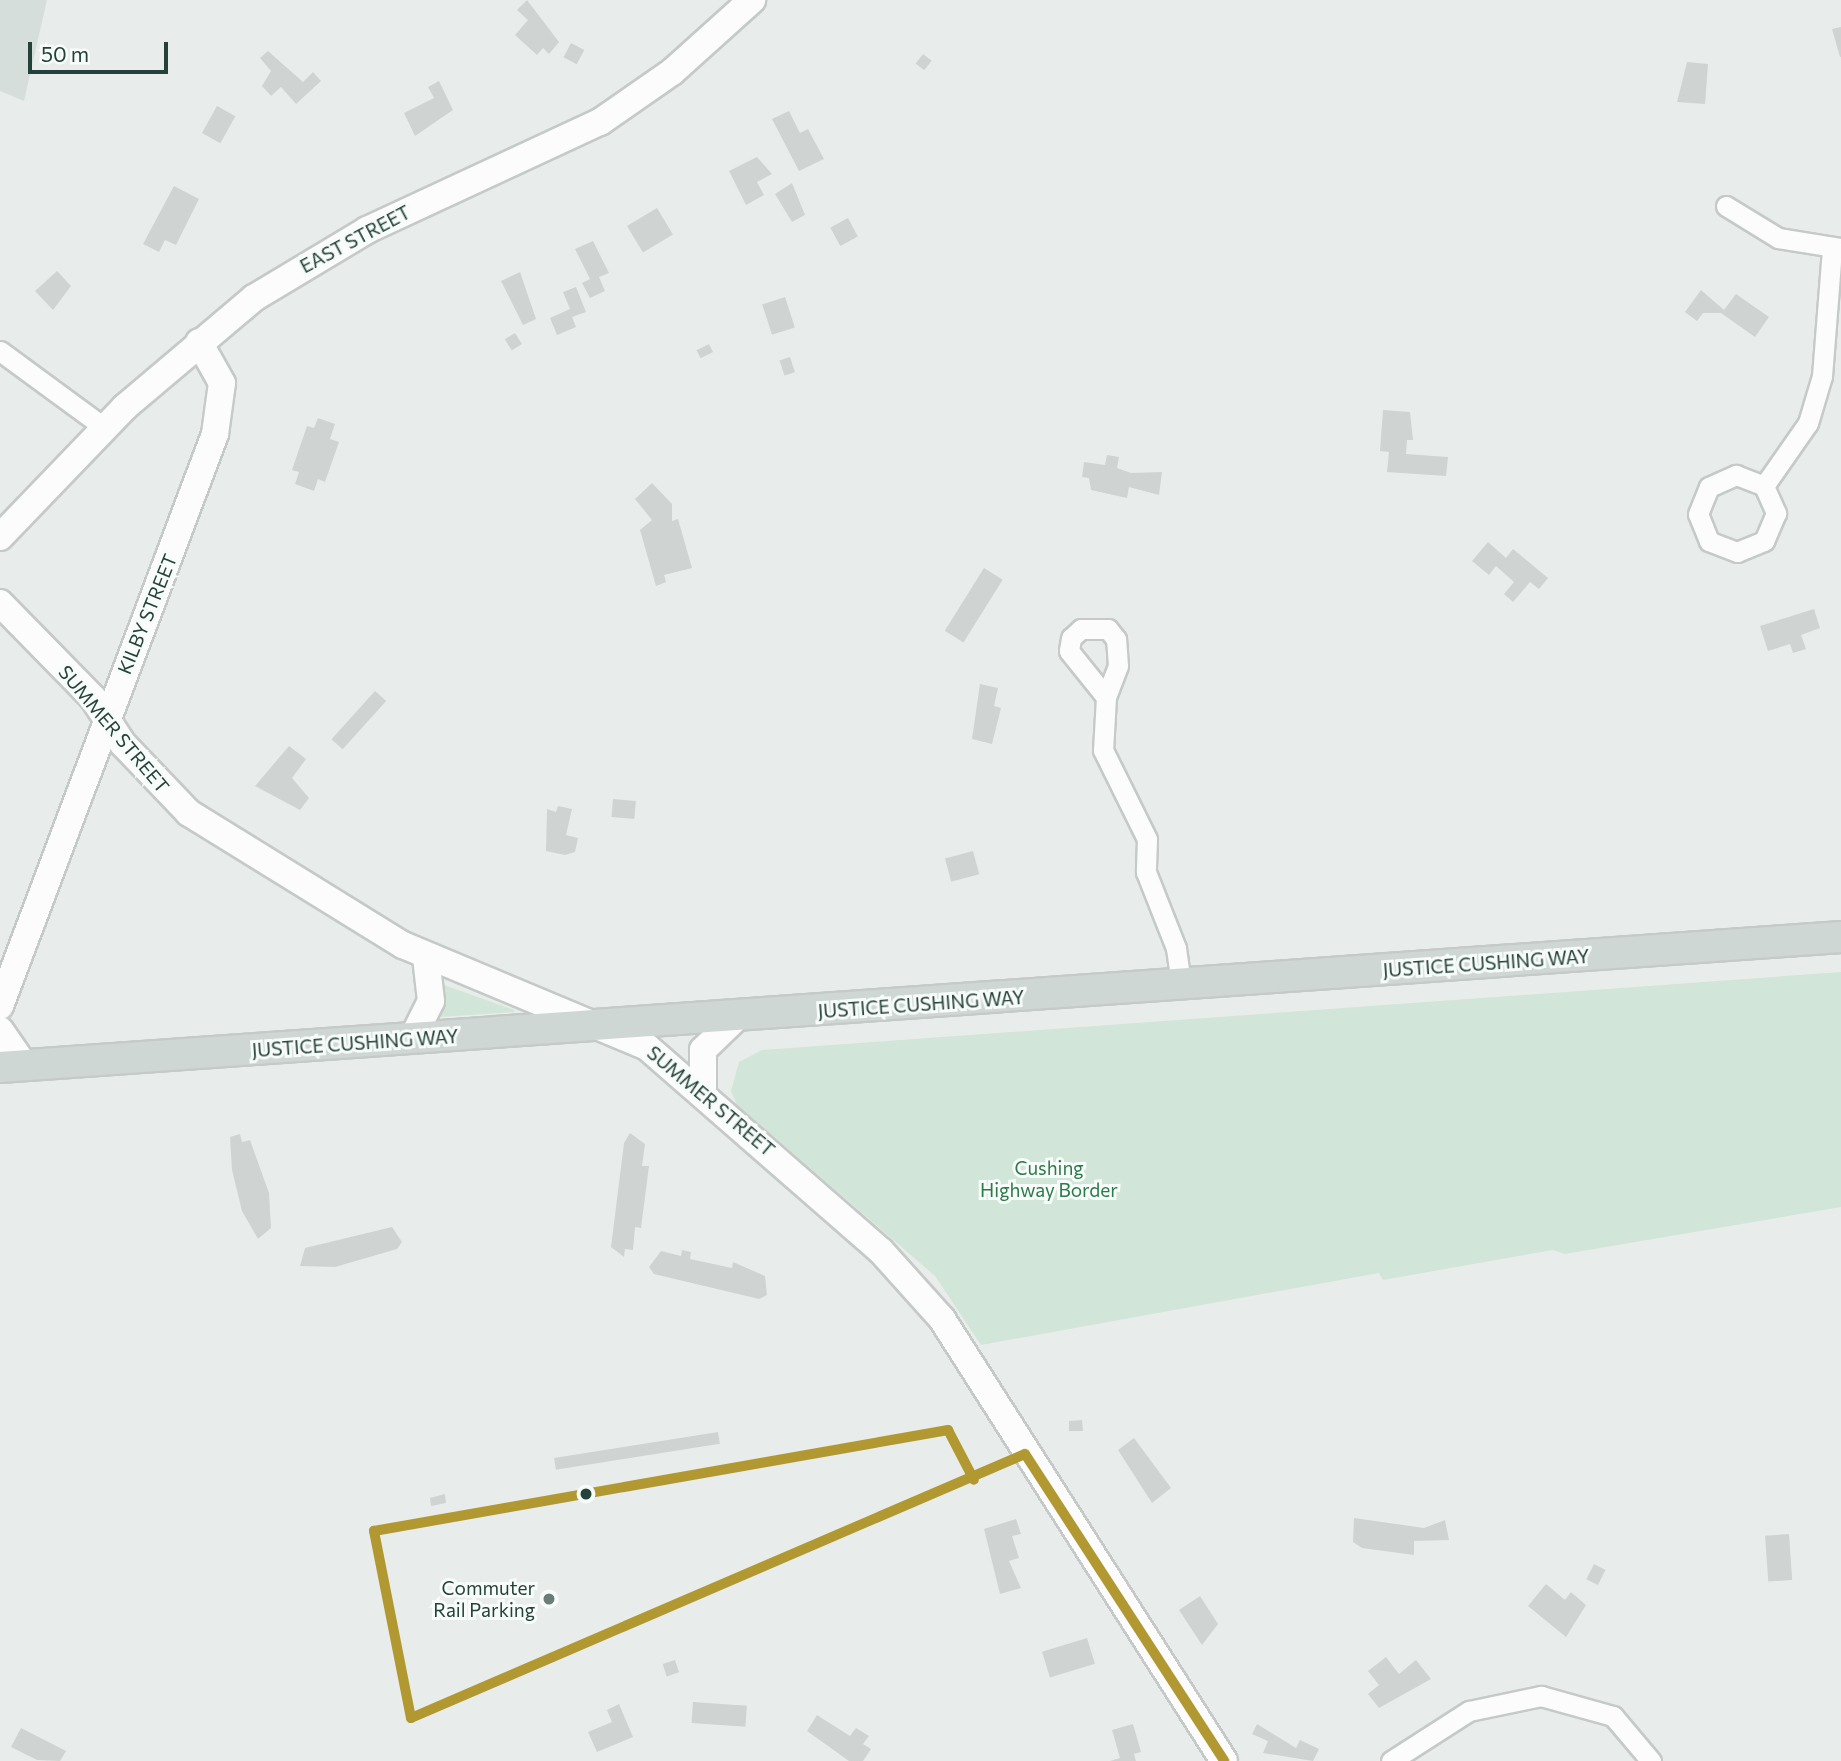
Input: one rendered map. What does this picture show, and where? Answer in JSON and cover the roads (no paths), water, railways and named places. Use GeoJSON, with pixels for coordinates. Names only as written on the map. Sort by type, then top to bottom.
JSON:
{"type":"FeatureCollection","features":[{"type":"Feature","properties":{"kind":"main road","name":"JUSTICE CUSHING WAY"},"geometry":{"type":"LineString","coordinates":[[7,1067],[1841,937]]}},
{"type":"Feature","properties":{"kind":"street","name":"EAST STREET"},"geometry":{"type":"LineString","coordinates":[[0,537],[105,428],[199,342],[337,246],[610,116],[680,66],[752,0]]}},
{"type":"Feature","properties":{"kind":"street"},"geometry":{"type":"LineString","coordinates":[[1726,206],[1778,237],[1837,248],[1816,400],[1798,444],[1764,486]]}},
{"type":"Feature","properties":{"kind":"street","name":"KILBY STREET"},"geometry":{"type":"LineString","coordinates":[[0,1006],[106,717],[219,422],[221,377],[199,342]]}},
{"type":"Feature","properties":{"kind":"street"},"geometry":{"type":"LineString","coordinates":[[0,351],[105,428]]}},
{"type":"Feature","properties":{"kind":"street","name":"SUMMER STREET"},"geometry":{"type":"LineString","coordinates":[[0,603],[106,717],[122,744],[190,813],[426,957],[605,1026],[669,1061],[881,1251],[932,1306],[1224,1761]]}},
{"type":"Feature","properties":{"kind":"street"},"geometry":{"type":"LineString","coordinates":[[1106,697],[1103,750],[1147,839],[1146,872],[1176,948],[1181,985]]}},
{"type":"Feature","properties":{"kind":"street"},"geometry":{"type":"LineString","coordinates":[[412,1039],[430,1001],[426,957]]}},
{"type":"Feature","properties":{"kind":"street"},"geometry":{"type":"LineString","coordinates":[[703,1091],[703,1050],[738,1016]]}},
{"type":"Feature","properties":{"kind":"street"},"geometry":{"type":"LineString","coordinates":[[0,1030],[7,1067]]}},
{"type":"Feature","properties":{"kind":"street"},"geometry":{"type":"LineString","coordinates":[[1391,1761],[1469,1710],[1541,1696],[1613,1716],[1651,1761]]}},
{"type":"Feature","properties":{"kind":"place","name":"Commuter Rail Parking"},"geometry":{"type":"Point","coordinates":[549,1599]}},
{"type":"Feature","properties":{"kind":"park label","name":"Cushing Highway Border"},"geometry":{"type":"Point","coordinates":[1049,1179]}}]}
